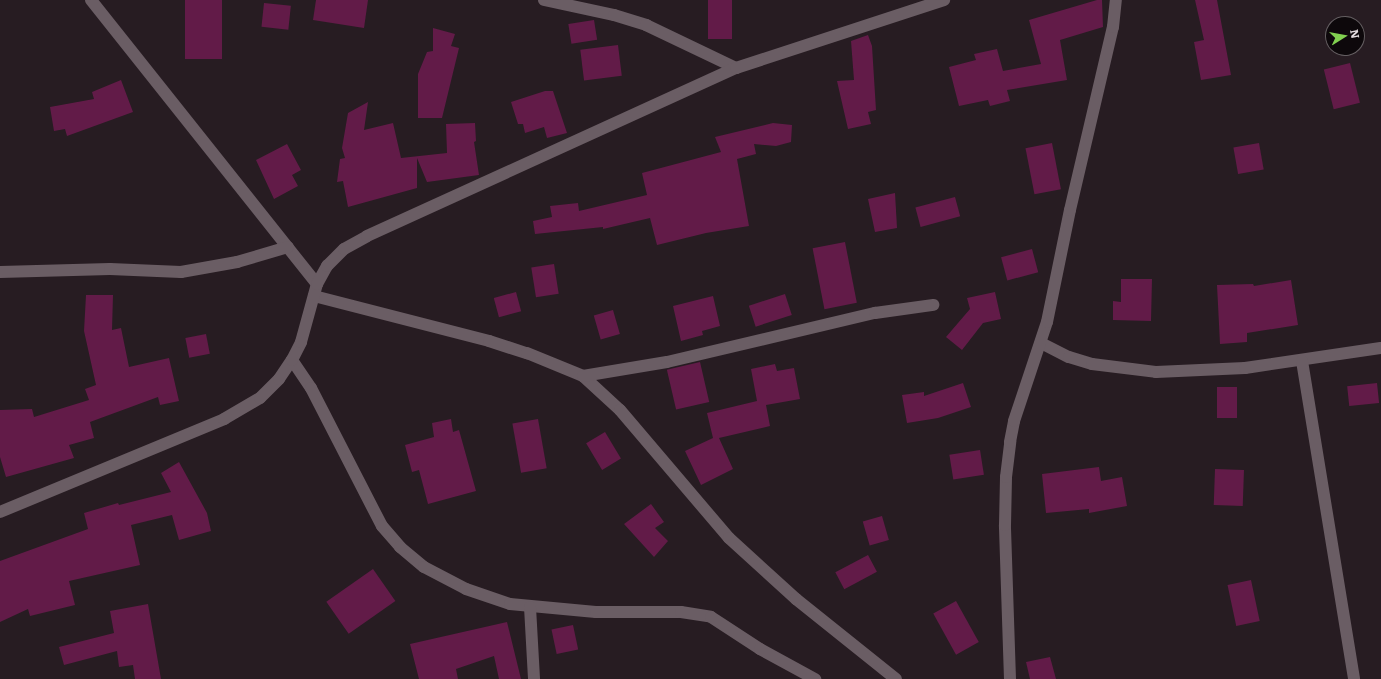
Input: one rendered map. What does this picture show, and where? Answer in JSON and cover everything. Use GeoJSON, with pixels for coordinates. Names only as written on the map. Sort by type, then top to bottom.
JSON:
{"type":"FeatureCollection","features":[{"type":"Feature","properties":{"kind":"street"},"geometry":{"type":"LineString","coordinates":[[91,0],[317,284]]}},
{"type":"Feature","properties":{"kind":"street"},"geometry":{"type":"LineString","coordinates":[[544,0],[614,15],[646,25],[736,68]]}},
{"type":"Feature","properties":{"kind":"street"},"geometry":{"type":"LineString","coordinates":[[0,512],[224,419],[260,398],[279,379],[292,360],[301,342],[317,284],[327,266],[344,249],[367,236],[736,68],[944,0]]}},
{"type":"Feature","properties":{"kind":"street"},"geometry":{"type":"LineString","coordinates":[[1010,679],[1007,616],[1006,477],[1014,421],[1040,344],[1113,27],[1116,0]]}},
{"type":"Feature","properties":{"kind":"street"},"geometry":{"type":"LineString","coordinates":[[0,272],[110,269],[181,272],[237,262],[288,247]]}},
{"type":"Feature","properties":{"kind":"street"},"geometry":{"type":"LineString","coordinates":[[314,296],[489,341],[527,353],[582,376],[620,410],[729,538],[796,599],[896,679]]}},
{"type":"Feature","properties":{"kind":"street"},"geometry":{"type":"LineString","coordinates":[[582,376],[667,362],[875,313],[933,305]]}},
{"type":"Feature","properties":{"kind":"street"},"geometry":{"type":"LineString","coordinates":[[1040,344],[1069,357],[1092,364],[1142,371],[1245,368],[1302,361],[1381,348]]}},
{"type":"Feature","properties":{"kind":"street"},"geometry":{"type":"LineString","coordinates":[[292,360],[311,388],[382,526],[400,547],[424,567],[445,580],[490,597],[530,607],[596,612],[681,612],[711,617],[760,649],[815,679]]}},
{"type":"Feature","properties":{"kind":"street"},"geometry":{"type":"LineString","coordinates":[[1302,361],[1354,679]]}},
{"type":"Feature","properties":{"kind":"street"},"geometry":{"type":"LineString","coordinates":[[530,607],[534,679]]}},
{"type":"Feature","properties":{"kind":"building"},"geometry":{"type":"Polygon","coordinates":[[[185,0],[222,0],[222,59],[185,59],[185,0]]]}},
{"type":"Feature","properties":{"kind":"building"},"geometry":{"type":"Polygon","coordinates":[[[316,0],[368,0],[364,28],[313,20],[316,0]]]}},
{"type":"Feature","properties":{"kind":"building"},"geometry":{"type":"Polygon","coordinates":[[[708,0],[732,0],[732,39],[708,39],[708,0]]]}},
{"type":"Feature","properties":{"kind":"building"},"geometry":{"type":"Polygon","coordinates":[[[1097,0],[1102,0],[1103,27],[1060,40],[1067,80],[1007,90],[1010,101],[990,106],[988,100],[959,106],[949,67],[976,60],[974,54],[997,49],[1003,71],[1041,64],[1029,20],[1097,0]]]}},
{"type":"Feature","properties":{"kind":"building"},"geometry":{"type":"Polygon","coordinates":[[[1195,0],[1217,0],[1231,75],[1201,80],[1194,42],[1204,40],[1195,0]]]}},
{"type":"Feature","properties":{"kind":"building"},"geometry":{"type":"Polygon","coordinates":[[[264,3],[291,6],[288,30],[261,27],[264,3]]]}},
{"type":"Feature","properties":{"kind":"building"},"geometry":{"type":"Polygon","coordinates":[[[594,20],[597,40],[571,44],[568,24],[594,20]]]}},
{"type":"Feature","properties":{"kind":"building"},"geometry":{"type":"Polygon","coordinates":[[[433,28],[455,34],[451,46],[459,48],[442,118],[418,118],[418,74],[427,52],[433,51],[433,28]]]}},
{"type":"Feature","properties":{"kind":"building"},"geometry":{"type":"Polygon","coordinates":[[[868,35],[872,46],[876,110],[868,112],[871,124],[848,129],[837,81],[854,80],[851,41],[868,35]]]}},
{"type":"Feature","properties":{"kind":"building"},"geometry":{"type":"Polygon","coordinates":[[[618,45],[622,76],[584,80],[580,50],[618,45]]]}},
{"type":"Feature","properties":{"kind":"building"},"geometry":{"type":"Polygon","coordinates":[[[1350,63],[1360,103],[1334,109],[1324,70],[1350,63]]]}},
{"type":"Feature","properties":{"kind":"building"},"geometry":{"type":"Polygon","coordinates":[[[121,80],[133,112],[67,136],[65,129],[54,131],[50,107],[94,99],[92,92],[121,80]]]}},
{"type":"Feature","properties":{"kind":"building"},"geometry":{"type":"Polygon","coordinates":[[[545,91],[553,91],[567,133],[547,138],[544,127],[525,133],[523,124],[518,124],[511,102],[545,91]]]}},
{"type":"Feature","properties":{"kind":"building"},"geometry":{"type":"Polygon","coordinates":[[[368,102],[364,130],[393,123],[401,158],[447,153],[446,124],[475,123],[476,141],[474,142],[479,175],[427,182],[417,158],[417,188],[348,207],[343,181],[337,182],[340,159],[345,158],[342,148],[348,113],[368,102]]]}},
{"type":"Feature","properties":{"kind":"building"},"geometry":{"type":"Polygon","coordinates":[[[773,123],[792,125],[791,142],[776,146],[754,144],[756,154],[737,159],[749,226],[706,233],[657,245],[650,218],[603,229],[603,227],[535,234],[533,221],[552,217],[550,206],[578,203],[579,211],[647,195],[642,173],[721,152],[715,137],[773,123]]]}},
{"type":"Feature","properties":{"kind":"building"},"geometry":{"type":"Polygon","coordinates":[[[1052,143],[1061,189],[1034,194],[1025,148],[1052,143]]]}},
{"type":"Feature","properties":{"kind":"building"},"geometry":{"type":"Polygon","coordinates":[[[1259,143],[1264,170],[1238,174],[1233,148],[1259,143]]]}},
{"type":"Feature","properties":{"kind":"building"},"geometry":{"type":"Polygon","coordinates":[[[287,144],[301,170],[292,175],[298,186],[274,199],[256,160],[287,144]]]}},
{"type":"Feature","properties":{"kind":"building"},"geometry":{"type":"Polygon","coordinates":[[[895,193],[897,228],[875,232],[868,199],[895,193]]]}},
{"type":"Feature","properties":{"kind":"building"},"geometry":{"type":"Polygon","coordinates":[[[955,197],[960,216],[921,227],[915,208],[955,197]]]}},
{"type":"Feature","properties":{"kind":"building"},"geometry":{"type":"Polygon","coordinates":[[[845,242],[857,303],[824,309],[813,248],[845,242]]]}},
{"type":"Feature","properties":{"kind":"building"},"geometry":{"type":"Polygon","coordinates":[[[1032,249],[1038,272],[1007,280],[1001,257],[1032,249]]]}},
{"type":"Feature","properties":{"kind":"building"},"geometry":{"type":"Polygon","coordinates":[[[554,264],[559,294],[536,297],[531,268],[554,264]]]}},
{"type":"Feature","properties":{"kind":"building"},"geometry":{"type":"Polygon","coordinates":[[[1121,279],[1152,279],[1151,321],[1113,320],[1113,301],[1121,302],[1121,279]]]}},
{"type":"Feature","properties":{"kind":"building"},"geometry":{"type":"Polygon","coordinates":[[[1291,280],[1298,325],[1247,333],[1247,342],[1220,344],[1217,285],[1253,284],[1254,286],[1291,280]]]}},
{"type":"Feature","properties":{"kind":"building"},"geometry":{"type":"Polygon","coordinates":[[[516,292],[521,311],[499,317],[494,298],[516,292]]]}},
{"type":"Feature","properties":{"kind":"building"},"geometry":{"type":"Polygon","coordinates":[[[995,292],[1001,319],[983,323],[962,350],[946,337],[970,309],[967,298],[995,292]]]}},
{"type":"Feature","properties":{"kind":"building"},"geometry":{"type":"Polygon","coordinates":[[[785,294],[792,315],[756,327],[749,306],[785,294]]]}},
{"type":"Feature","properties":{"kind":"building"},"geometry":{"type":"Polygon","coordinates":[[[86,295],[113,295],[112,330],[121,328],[129,367],[169,358],[179,401],[160,405],[158,397],[90,422],[94,438],[69,445],[74,458],[6,477],[0,457],[0,410],[32,409],[34,417],[89,400],[85,389],[96,385],[84,331],[86,295]]]}},
{"type":"Feature","properties":{"kind":"building"},"geometry":{"type":"Polygon","coordinates":[[[713,296],[720,326],[702,331],[703,335],[681,341],[673,306],[713,296]]]}},
{"type":"Feature","properties":{"kind":"building"},"geometry":{"type":"Polygon","coordinates":[[[613,310],[620,334],[601,340],[594,316],[613,310]]]}},
{"type":"Feature","properties":{"kind":"building"},"geometry":{"type":"Polygon","coordinates":[[[206,334],[210,354],[189,358],[185,338],[206,334]]]}},
{"type":"Feature","properties":{"kind":"building"},"geometry":{"type":"Polygon","coordinates":[[[700,362],[709,402],[676,410],[667,370],[700,362]]]}},
{"type":"Feature","properties":{"kind":"building"},"geometry":{"type":"Polygon","coordinates":[[[775,364],[777,371],[794,368],[800,399],[766,405],[770,426],[719,438],[733,469],[701,485],[685,451],[713,438],[707,413],[757,401],[751,369],[775,364]]]}},
{"type":"Feature","properties":{"kind":"building"},"geometry":{"type":"Polygon","coordinates":[[[963,383],[971,407],[938,418],[907,423],[902,395],[924,392],[924,396],[963,383]]]}},
{"type":"Feature","properties":{"kind":"building"},"geometry":{"type":"Polygon","coordinates":[[[1377,383],[1379,403],[1349,406],[1347,386],[1377,383]]]}},
{"type":"Feature","properties":{"kind":"building"},"geometry":{"type":"Polygon","coordinates":[[[1217,387],[1237,387],[1237,418],[1217,418],[1217,387]]]}},
{"type":"Feature","properties":{"kind":"building"},"geometry":{"type":"Polygon","coordinates":[[[451,419],[453,432],[459,430],[476,491],[428,504],[419,470],[412,472],[405,445],[434,437],[432,423],[451,419]]]}},
{"type":"Feature","properties":{"kind":"building"},"geometry":{"type":"Polygon","coordinates":[[[538,419],[547,468],[521,473],[512,424],[538,419]]]}},
{"type":"Feature","properties":{"kind":"building"},"geometry":{"type":"Polygon","coordinates":[[[605,432],[621,459],[602,470],[586,443],[605,432]]]}},
{"type":"Feature","properties":{"kind":"building"},"geometry":{"type":"Polygon","coordinates":[[[980,450],[984,475],[953,480],[949,455],[980,450]]]}},
{"type":"Feature","properties":{"kind":"building"},"geometry":{"type":"Polygon","coordinates":[[[179,462],[207,513],[211,531],[179,540],[172,515],[131,525],[140,565],[69,581],[75,605],[30,616],[28,609],[0,622],[0,561],[88,529],[84,513],[118,503],[119,505],[171,492],[161,473],[179,462]]]}},
{"type":"Feature","properties":{"kind":"building"},"geometry":{"type":"Polygon","coordinates":[[[1099,467],[1101,481],[1122,477],[1127,506],[1089,513],[1089,509],[1046,513],[1042,474],[1099,467]]]}},
{"type":"Feature","properties":{"kind":"building"},"geometry":{"type":"Polygon","coordinates":[[[1215,469],[1244,470],[1243,506],[1214,505],[1215,469]]]}},
{"type":"Feature","properties":{"kind":"building"},"geometry":{"type":"Polygon","coordinates":[[[651,504],[664,522],[655,528],[668,541],[654,557],[624,524],[651,504]]]}},
{"type":"Feature","properties":{"kind":"building"},"geometry":{"type":"Polygon","coordinates":[[[882,516],[889,540],[870,546],[863,522],[882,516]]]}},
{"type":"Feature","properties":{"kind":"building"},"geometry":{"type":"Polygon","coordinates":[[[868,555],[877,572],[844,589],[835,572],[868,555]]]}},
{"type":"Feature","properties":{"kind":"building"},"geometry":{"type":"Polygon","coordinates":[[[373,569],[395,601],[349,634],[326,602],[373,569]]]}},
{"type":"Feature","properties":{"kind":"building"},"geometry":{"type":"Polygon","coordinates":[[[1251,580],[1260,621],[1236,626],[1228,585],[1251,580]]]}},
{"type":"Feature","properties":{"kind":"building"},"geometry":{"type":"Polygon","coordinates":[[[956,601],[979,642],[956,655],[933,614],[956,601]]]}},
{"type":"Feature","properties":{"kind":"building"},"geometry":{"type":"Polygon","coordinates":[[[148,604],[161,679],[135,679],[133,665],[119,667],[117,651],[64,665],[59,647],[114,633],[110,611],[148,604]]]}},
{"type":"Feature","properties":{"kind":"building"},"geometry":{"type":"Polygon","coordinates":[[[507,622],[521,679],[499,679],[494,656],[456,669],[458,679],[419,679],[410,644],[507,622]]]}},
{"type":"Feature","properties":{"kind":"building"},"geometry":{"type":"Polygon","coordinates":[[[573,625],[578,649],[557,654],[551,630],[573,625]]]}},
{"type":"Feature","properties":{"kind":"building"},"geometry":{"type":"Polygon","coordinates":[[[1050,657],[1056,679],[1030,679],[1026,662],[1050,657]]]}}]}
